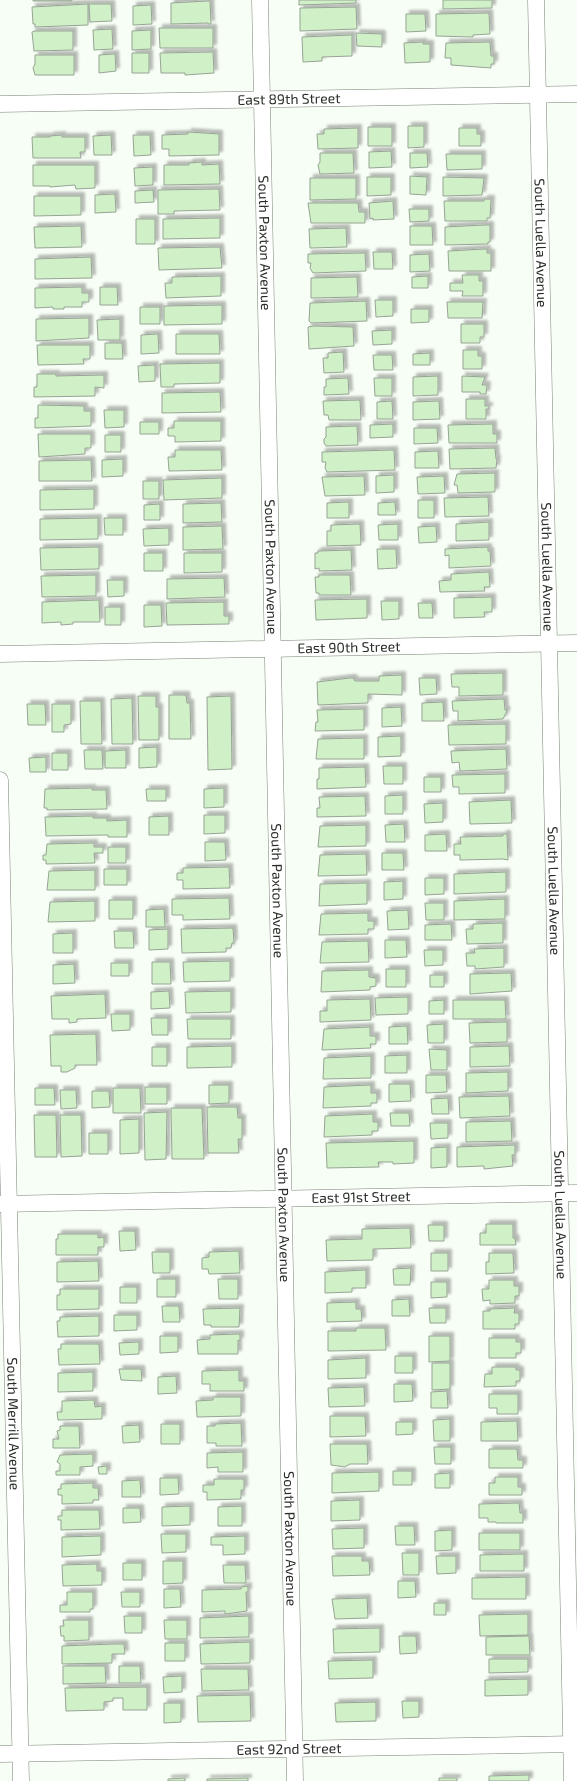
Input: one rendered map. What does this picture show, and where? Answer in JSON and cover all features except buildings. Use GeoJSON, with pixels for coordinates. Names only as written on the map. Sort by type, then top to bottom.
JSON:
{"type":"FeatureCollection","features":[{"type":"Feature","properties":{"kind":"street","name":"South Paxton Avenue"},"geometry":{"type":"LineString","coordinates":[[260,0],[295,1781]]}},
{"type":"Feature","properties":{"kind":"street","name":"South Luella Avenue"},"geometry":{"type":"LineString","coordinates":[[536,0],[560,1194],[574,1744],[572,1781]]}},
{"type":"Feature","properties":{"kind":"street","name":"East 89th Street"},"geometry":{"type":"LineString","coordinates":[[0,104],[577,94]]}},
{"type":"Feature","properties":{"kind":"street","name":"East 90th Street"},"geometry":{"type":"LineString","coordinates":[[0,654],[577,643]]}},
{"type":"Feature","properties":{"kind":"street","name":"South Merrill Avenue"},"geometry":{"type":"LineString","coordinates":[[0,780],[4,1204],[21,1781]]}},
{"type":"Feature","properties":{"kind":"street","name":"East 91st Street"},"geometry":{"type":"LineString","coordinates":[[4,1204],[577,1193]]}},
{"type":"Feature","properties":{"kind":"street","name":"East 92nd Street"},"geometry":{"type":"LineString","coordinates":[[0,1754],[574,1744]]}}]}
